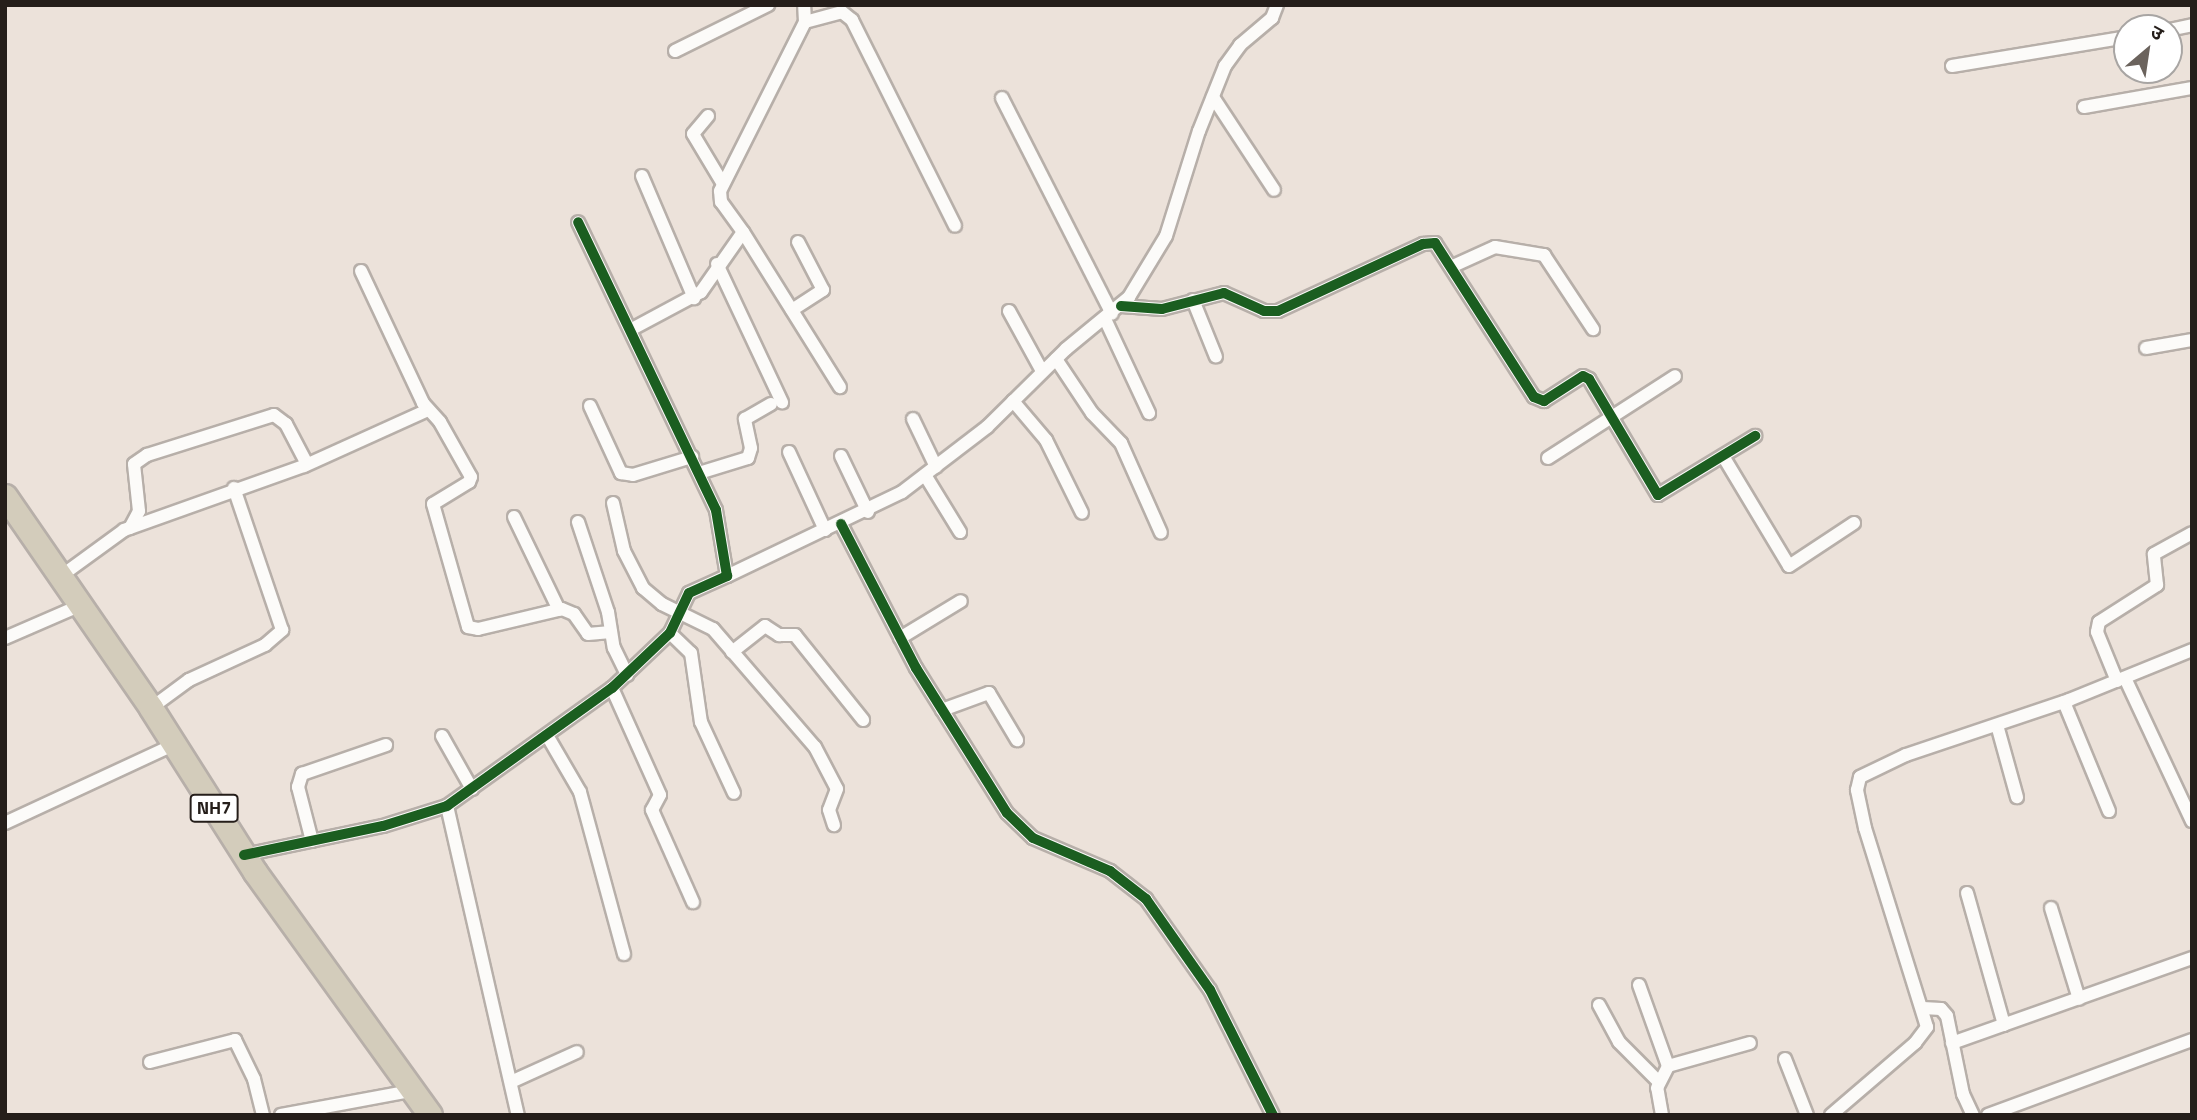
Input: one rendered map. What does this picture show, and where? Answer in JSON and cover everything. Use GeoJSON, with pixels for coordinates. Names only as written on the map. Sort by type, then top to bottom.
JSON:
{"type":"FeatureCollection","features":[{"type":"Feature","properties":{"kind":"highway","name":"NH7"},"geometry":{"type":"LineString","coordinates":[[5,496],[151,708],[244,855],[410,1091],[430,1115]]}},
{"type":"Feature","properties":{"kind":"street"},"geometry":{"type":"LineString","coordinates":[[675,51],[768,5]]}},
{"type":"Feature","properties":{"kind":"street"},"geometry":{"type":"LineString","coordinates":[[804,5],[805,22],[723,184],[721,202],[743,232],[840,387]]}},
{"type":"Feature","properties":{"kind":"street"},"geometry":{"type":"LineString","coordinates":[[244,855],[417,817],[447,806],[548,737],[627,675],[670,633],[688,593],[868,512],[931,471],[1013,401],[1042,371],[1113,313],[1142,280],[1166,236],[1213,97],[1233,53],[1272,18],[1277,5]]}},
{"type":"Feature","properties":{"kind":"street"},"geometry":{"type":"LineString","coordinates":[[805,22],[842,12],[852,20],[955,226]]}},
{"type":"Feature","properties":{"kind":"street"},"geometry":{"type":"LineString","coordinates":[[1952,66],[2113,39]]}},
{"type":"Feature","properties":{"kind":"street"},"geometry":{"type":"LineString","coordinates":[[2084,107],[2192,88]]}},
{"type":"Feature","properties":{"kind":"street"},"geometry":{"type":"LineString","coordinates":[[1213,97],[1274,190]]}},
{"type":"Feature","properties":{"kind":"street"},"geometry":{"type":"LineString","coordinates":[[1002,98],[1113,313],[1149,413]]}},
{"type":"Feature","properties":{"kind":"street"},"geometry":{"type":"LineString","coordinates":[[708,116],[692,134],[723,184]]}},
{"type":"Feature","properties":{"kind":"street"},"geometry":{"type":"LineString","coordinates":[[642,176],[694,298]]}},
{"type":"Feature","properties":{"kind":"street"},"geometry":{"type":"LineString","coordinates":[[578,222],[632,329],[716,510],[727,576]]}},
{"type":"Feature","properties":{"kind":"street"},"geometry":{"type":"LineString","coordinates":[[632,329],[694,298],[743,232]]}},
{"type":"Feature","properties":{"kind":"street"},"geometry":{"type":"LineString","coordinates":[[792,310],[823,286],[798,242]]}},
{"type":"Feature","properties":{"kind":"street"},"geometry":{"type":"LineString","coordinates":[[1113,313],[1149,311],[1224,293],[1264,311],[1278,311],[1429,243],[1440,247],[1453,266],[1534,397],[1544,401],[1586,377],[1613,415],[1658,495],[1755,436]]}},
{"type":"Feature","properties":{"kind":"street"},"geometry":{"type":"LineString","coordinates":[[1453,266],[1495,247],[1544,256],[1552,261],[1593,329]]}},
{"type":"Feature","properties":{"kind":"street"},"geometry":{"type":"LineString","coordinates":[[699,473],[748,458],[751,448],[745,419],[777,403],[717,264]]}},
{"type":"Feature","properties":{"kind":"street"},"geometry":{"type":"LineString","coordinates":[[361,271],[428,410],[471,477],[469,482],[433,504],[468,627],[478,629],[568,610],[588,634],[611,632]]}},
{"type":"Feature","properties":{"kind":"street"},"geometry":{"type":"LineString","coordinates":[[1193,300],[1216,357]]}},
{"type":"Feature","properties":{"kind":"street"},"geometry":{"type":"LineString","coordinates":[[1009,311],[1042,371]]}},
{"type":"Feature","properties":{"kind":"street"},"geometry":{"type":"LineString","coordinates":[[2146,348],[2192,340]]}},
{"type":"Feature","properties":{"kind":"street"},"geometry":{"type":"LineString","coordinates":[[1056,359],[1092,413],[1121,443],[1161,533]]}},
{"type":"Feature","properties":{"kind":"street"},"geometry":{"type":"LineString","coordinates":[[1548,458],[1675,376]]}},
{"type":"Feature","properties":{"kind":"street"},"geometry":{"type":"LineString","coordinates":[[1013,401],[1046,440],[1082,513]]}},
{"type":"Feature","properties":{"kind":"street"},"geometry":{"type":"LineString","coordinates":[[590,406],[621,473],[633,475],[692,457]]}},
{"type":"Feature","properties":{"kind":"street"},"geometry":{"type":"LineString","coordinates":[[61,576],[130,528],[234,488],[307,464],[428,410]]}},
{"type":"Feature","properties":{"kind":"street"},"geometry":{"type":"LineString","coordinates":[[130,528],[139,511],[134,464],[147,456],[274,415],[286,424],[307,464]]}},
{"type":"Feature","properties":{"kind":"street"},"geometry":{"type":"LineString","coordinates":[[913,419],[931,471],[960,532]]}},
{"type":"Feature","properties":{"kind":"street"},"geometry":{"type":"LineString","coordinates":[[789,453],[825,530]]}},
{"type":"Feature","properties":{"kind":"street"},"geometry":{"type":"LineString","coordinates":[[841,456],[868,512]]}},
{"type":"Feature","properties":{"kind":"street"},"geometry":{"type":"LineString","coordinates":[[1723,456],[1789,566],[1854,523]]}},
{"type":"Feature","properties":{"kind":"street"},"geometry":{"type":"LineString","coordinates":[[151,708],[189,680],[265,645],[282,631],[234,488]]}},
{"type":"Feature","properties":{"kind":"street"},"geometry":{"type":"LineString","coordinates":[[613,503],[636,577],[652,598],[704,621],[815,747],[836,789],[830,810],[834,825]]}},
{"type":"Feature","properties":{"kind":"street"},"geometry":{"type":"LineString","coordinates":[[514,517],[559,610]]}},
{"type":"Feature","properties":{"kind":"street"},"geometry":{"type":"LineString","coordinates":[[578,523],[627,675]]}},
{"type":"Feature","properties":{"kind":"street"},"geometry":{"type":"LineString","coordinates":[[841,524],[900,638],[942,710],[1019,827],[1110,871],[1146,899],[1210,990],[1273,1115]]}},
{"type":"Feature","properties":{"kind":"street"},"geometry":{"type":"LineString","coordinates":[[2192,533],[2154,554],[2157,585],[2099,622],[2097,632],[2192,821]]}},
{"type":"Feature","properties":{"kind":"street"},"geometry":{"type":"LineString","coordinates":[[900,638],[961,601]]}},
{"type":"Feature","properties":{"kind":"street"},"geometry":{"type":"LineString","coordinates":[[5,638],[81,604]]}},
{"type":"Feature","properties":{"kind":"street"},"geometry":{"type":"LineString","coordinates":[[732,652],[765,626],[779,635],[794,635],[863,720]]}},
{"type":"Feature","properties":{"kind":"street"},"geometry":{"type":"LineString","coordinates":[[670,633],[691,653],[701,722],[734,793]]}},
{"type":"Feature","properties":{"kind":"street"},"geometry":{"type":"LineString","coordinates":[[1831,1115],[1923,1035],[1927,1020],[1887,905],[1857,783],[1874,768],[2064,702],[2192,650]]}},
{"type":"Feature","properties":{"kind":"street"},"geometry":{"type":"LineString","coordinates":[[612,688],[660,795],[652,810],[693,902]]}},
{"type":"Feature","properties":{"kind":"street"},"geometry":{"type":"LineString","coordinates":[[942,710],[989,693],[1017,740]]}},
{"type":"Feature","properties":{"kind":"street"},"geometry":{"type":"LineString","coordinates":[[2064,702],[2109,811]]}},
{"type":"Feature","properties":{"kind":"street"},"geometry":{"type":"LineString","coordinates":[[1997,725],[2017,797]]}},
{"type":"Feature","properties":{"kind":"street"},"geometry":{"type":"LineString","coordinates":[[442,736],[472,789]]}},
{"type":"Feature","properties":{"kind":"street"},"geometry":{"type":"LineString","coordinates":[[548,737],[580,792],[624,954]]}},
{"type":"Feature","properties":{"kind":"street"},"geometry":{"type":"LineString","coordinates":[[5,823],[173,745]]}},
{"type":"Feature","properties":{"kind":"street"},"geometry":{"type":"LineString","coordinates":[[312,841],[298,787],[302,774],[386,745]]}},
{"type":"Feature","properties":{"kind":"street"},"geometry":{"type":"LineString","coordinates":[[447,806],[513,1081],[518,1115]]}},
{"type":"Feature","properties":{"kind":"street"},"geometry":{"type":"LineString","coordinates":[[1967,893],[2004,1025]]}},
{"type":"Feature","properties":{"kind":"street"},"geometry":{"type":"LineString","coordinates":[[2051,908],[2079,999]]}},
{"type":"Feature","properties":{"kind":"street"},"geometry":{"type":"LineString","coordinates":[[1952,1043],[2192,958]]}},
{"type":"Feature","properties":{"kind":"street"},"geometry":{"type":"LineString","coordinates":[[1639,985],[1668,1066]]}},
{"type":"Feature","properties":{"kind":"street"},"geometry":{"type":"LineString","coordinates":[[1599,1005],[1619,1042],[1658,1081],[1662,1115]]}},
{"type":"Feature","properties":{"kind":"street"},"geometry":{"type":"LineString","coordinates":[[1923,1008],[1944,1012],[1963,1094],[1973,1115]]}},
{"type":"Feature","properties":{"kind":"street"},"geometry":{"type":"LineString","coordinates":[[150,1062],[235,1040],[250,1069],[262,1115]]}},
{"type":"Feature","properties":{"kind":"street"},"geometry":{"type":"LineString","coordinates":[[1988,1115],[2192,1040]]}},
{"type":"Feature","properties":{"kind":"street"},"geometry":{"type":"LineString","coordinates":[[1658,1081],[1668,1066],[1750,1042]]}},
{"type":"Feature","properties":{"kind":"street"},"geometry":{"type":"LineString","coordinates":[[513,1081],[577,1052]]}},
{"type":"Feature","properties":{"kind":"street"},"geometry":{"type":"LineString","coordinates":[[1785,1059],[1807,1115]]}},
{"type":"Feature","properties":{"kind":"street"},"geometry":{"type":"LineString","coordinates":[[281,1115],[410,1091]]}},
{"type":"Feature","properties":{"kind":"cycle path"},"geometry":{"type":"LineString","coordinates":[[244,855],[383,826],[447,806],[612,688],[670,633],[689,593],[727,576],[716,510],[578,222]]}},
{"type":"Feature","properties":{"kind":"cycle path"},"geometry":{"type":"LineString","coordinates":[[1121,306],[1162,309],[1224,293],[1264,311],[1278,311],[1423,244],[1435,243],[1534,397],[1544,401],[1583,376],[1589,379],[1658,495],[1755,436]]}},
{"type":"Feature","properties":{"kind":"cycle path"},"geometry":{"type":"LineString","coordinates":[[841,524],[916,668],[1007,813],[1033,838],[1110,871],[1146,899],[1210,990],[1273,1115]]}}]}
